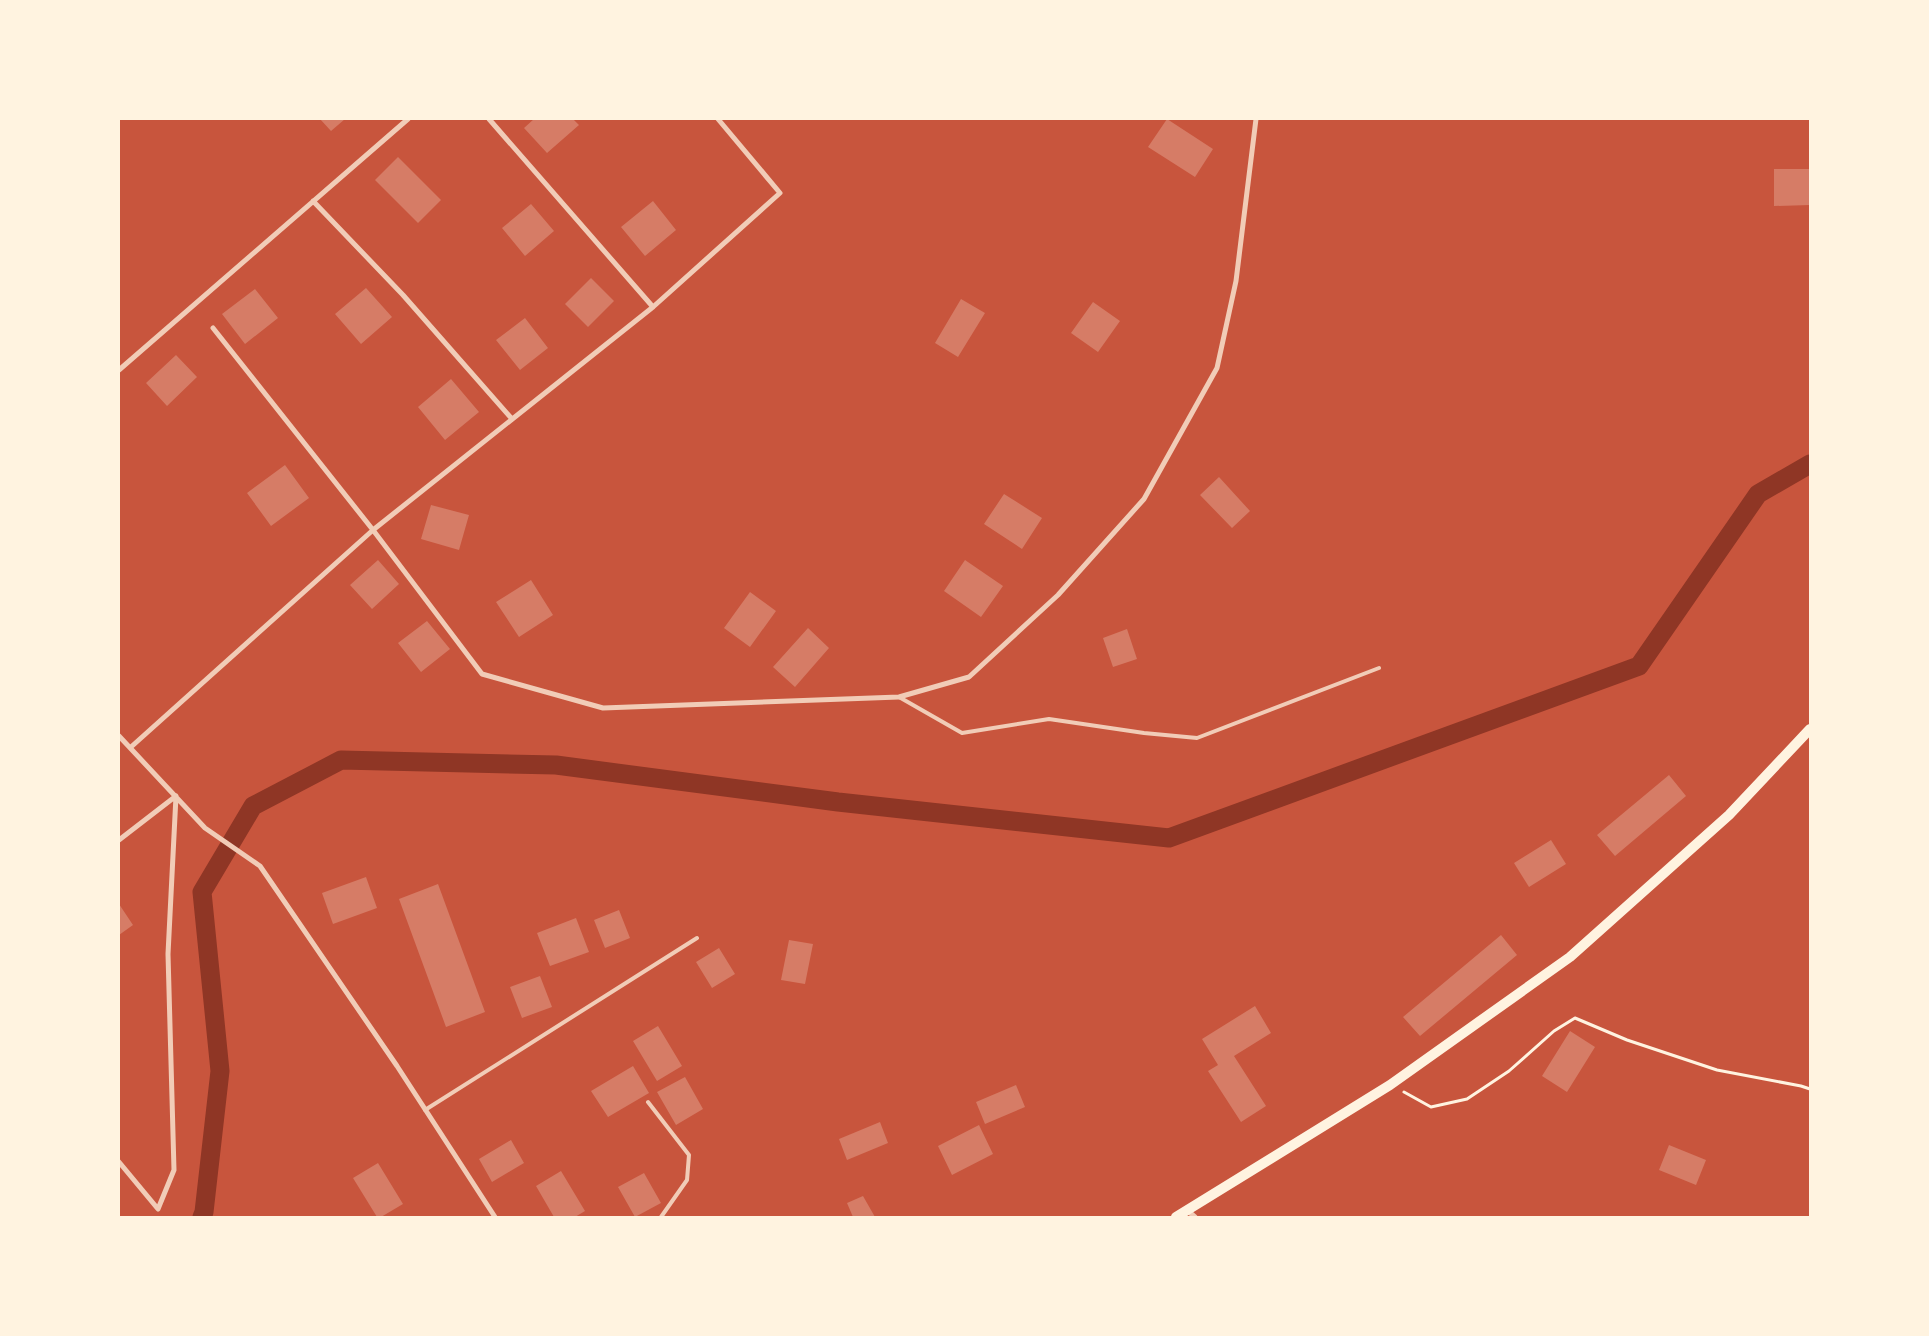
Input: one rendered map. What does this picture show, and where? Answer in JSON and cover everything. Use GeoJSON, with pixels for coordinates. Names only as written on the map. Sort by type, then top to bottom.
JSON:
{"type":"FeatureCollection","features":[{"type":"Feature","properties":{"kind":"main road"},"geometry":{"type":"LineString","coordinates":[[1176,1217],[1192,1214],[1390,1085],[1570,957],[1729,816],[1810,729]]}},
{"type":"Feature","properties":{"kind":"street"},"geometry":{"type":"LineString","coordinates":[[119,370],[408,119]]}},
{"type":"Feature","properties":{"kind":"street"},"geometry":{"type":"LineString","coordinates":[[489,119],[653,307]]}},
{"type":"Feature","properties":{"kind":"street"},"geometry":{"type":"LineString","coordinates":[[131,747],[373,530],[653,307],[780,193],[718,119]]}},
{"type":"Feature","properties":{"kind":"street"},"geometry":{"type":"LineString","coordinates":[[214,328],[373,530],[482,674],[603,708],[899,697],[969,677],[1058,596],[1144,499],[1216,368],[1236,281],[1256,119]]}},
{"type":"Feature","properties":{"kind":"street"},"geometry":{"type":"LineString","coordinates":[[313,202],[403,295],[512,418]]}},
{"type":"Feature","properties":{"kind":"street"},"geometry":{"type":"LineString","coordinates":[[119,736],[205,828],[260,866],[495,1217]]}},
{"type":"Feature","properties":{"kind":"street"},"geometry":{"type":"LineString","coordinates":[[119,840],[176,796]]}},
{"type":"Feature","properties":{"kind":"street"},"geometry":{"type":"LineString","coordinates":[[119,1162],[158,1209],[174,1170],[168,954],[176,796]]}},
{"type":"Feature","properties":{"kind":"lane"},"geometry":{"type":"LineString","coordinates":[[899,697],[962,733],[1049,719],[1144,733],[1197,738],[1379,668]]}},
{"type":"Feature","properties":{"kind":"lane"},"geometry":{"type":"LineString","coordinates":[[425,1110],[696,938]]}},
{"type":"Feature","properties":{"kind":"lane"},"geometry":{"type":"LineString","coordinates":[[648,1102],[689,1156],[687,1180],[661,1217]]}},
{"type":"Feature","properties":{"kind":"path"},"geometry":{"type":"LineString","coordinates":[[1390,1085],[1431,1106],[1467,1099],[1509,1071],[1554,1031],[1575,1018],[1627,1040],[1717,1070],[1801,1086],[1810,1090]]}},
{"type":"Feature","properties":{"kind":"building"},"geometry":{"type":"Polygon","coordinates":[[[320,119],[345,119],[331,131],[320,119]]]}},
{"type":"Feature","properties":{"kind":"building"},"geometry":{"type":"Polygon","coordinates":[[[534,119],[573,119],[579,125],[547,153],[524,128],[534,119]]]}},
{"type":"Feature","properties":{"kind":"building"},"geometry":{"type":"Polygon","coordinates":[[[1167,119],[1213,149],[1195,177],[1148,147],[1167,119]]]}},
{"type":"Feature","properties":{"kind":"building"},"geometry":{"type":"Polygon","coordinates":[[[398,157],[441,200],[418,223],[375,180],[398,157]]]}},
{"type":"Feature","properties":{"kind":"building"},"geometry":{"type":"Polygon","coordinates":[[[1774,169],[1810,169],[1810,205],[1774,206],[1774,169]]]}},
{"type":"Feature","properties":{"kind":"building"},"geometry":{"type":"Polygon","coordinates":[[[653,201],[676,230],[645,256],[621,227],[653,201]]]}},
{"type":"Feature","properties":{"kind":"building"},"geometry":{"type":"Polygon","coordinates":[[[531,204],[554,231],[525,256],[502,228],[531,204]]]}},
{"type":"Feature","properties":{"kind":"building"},"geometry":{"type":"Polygon","coordinates":[[[591,278],[614,301],[588,327],[565,304],[591,278]]]}},
{"type":"Feature","properties":{"kind":"building"},"geometry":{"type":"Polygon","coordinates":[[[366,288],[392,317],[361,344],[335,314],[366,288]]]}},
{"type":"Feature","properties":{"kind":"building"},"geometry":{"type":"Polygon","coordinates":[[[255,289],[278,318],[245,344],[222,314],[255,289]]]}},
{"type":"Feature","properties":{"kind":"building"},"geometry":{"type":"Polygon","coordinates":[[[961,299],[985,313],[958,357],[935,343],[961,299]]]}},
{"type":"Feature","properties":{"kind":"building"},"geometry":{"type":"Polygon","coordinates":[[[1093,302],[1120,321],[1098,352],[1071,333],[1093,302]]]}},
{"type":"Feature","properties":{"kind":"building"},"geometry":{"type":"Polygon","coordinates":[[[525,318],[548,348],[520,370],[496,340],[525,318]]]}},
{"type":"Feature","properties":{"kind":"building"},"geometry":{"type":"Polygon","coordinates":[[[176,355],[197,377],[167,406],[146,383],[176,355]]]}},
{"type":"Feature","properties":{"kind":"building"},"geometry":{"type":"Polygon","coordinates":[[[451,379],[479,412],[445,440],[418,407],[451,379]]]}},
{"type":"Feature","properties":{"kind":"building"},"geometry":{"type":"Polygon","coordinates":[[[285,465],[309,498],[271,526],[247,493],[285,465]]]}},
{"type":"Feature","properties":{"kind":"building"},"geometry":{"type":"Polygon","coordinates":[[[1219,477],[1250,511],[1232,528],[1200,495],[1219,477]]]}},
{"type":"Feature","properties":{"kind":"building"},"geometry":{"type":"Polygon","coordinates":[[[1004,494],[1042,518],[1022,549],[984,524],[1004,494]]]}},
{"type":"Feature","properties":{"kind":"building"},"geometry":{"type":"Polygon","coordinates":[[[431,505],[469,515],[459,550],[421,539],[431,505]]]}},
{"type":"Feature","properties":{"kind":"building"},"geometry":{"type":"Polygon","coordinates":[[[378,560],[399,584],[372,609],[350,585],[378,560]]]}},
{"type":"Feature","properties":{"kind":"building"},"geometry":{"type":"Polygon","coordinates":[[[965,560],[1003,586],[981,617],[944,591],[965,560]]]}},
{"type":"Feature","properties":{"kind":"building"},"geometry":{"type":"Polygon","coordinates":[[[531,580],[553,615],[519,637],[496,602],[531,580]]]}},
{"type":"Feature","properties":{"kind":"building"},"geometry":{"type":"Polygon","coordinates":[[[750,592],[776,611],[750,647],[724,628],[750,592]]]}},
{"type":"Feature","properties":{"kind":"building"},"geometry":{"type":"Polygon","coordinates":[[[427,621],[450,649],[421,672],[398,643],[427,621]]]}},
{"type":"Feature","properties":{"kind":"building"},"geometry":{"type":"Polygon","coordinates":[[[808,628],[829,648],[795,687],[773,667],[808,628]]]}},
{"type":"Feature","properties":{"kind":"building"},"geometry":{"type":"Polygon","coordinates":[[[1127,629],[1137,659],[1113,667],[1103,638],[1127,629]]]}},
{"type":"Feature","properties":{"kind":"building"},"geometry":{"type":"Polygon","coordinates":[[[1669,775],[1686,796],[1615,856],[1597,835],[1669,775]]]}},
{"type":"Feature","properties":{"kind":"building"},"geometry":{"type":"Polygon","coordinates":[[[1551,840],[1566,864],[1529,887],[1514,863],[1551,840]]]}},
{"type":"Feature","properties":{"kind":"building"},"geometry":{"type":"Polygon","coordinates":[[[366,877],[377,908],[333,924],[322,893],[366,877]]]}},
{"type":"Feature","properties":{"kind":"building"},"geometry":{"type":"Polygon","coordinates":[[[438,884],[485,1012],[446,1027],[399,899],[438,884]]]}},
{"type":"Feature","properties":{"kind":"building"},"geometry":{"type":"Polygon","coordinates":[[[119,904],[133,925],[119,935],[119,904]]]}},
{"type":"Feature","properties":{"kind":"building"},"geometry":{"type":"Polygon","coordinates":[[[619,910],[630,938],[605,948],[594,920],[619,910]]]}},
{"type":"Feature","properties":{"kind":"building"},"geometry":{"type":"Polygon","coordinates":[[[576,918],[589,952],[550,966],[537,933],[576,918]]]}},
{"type":"Feature","properties":{"kind":"building"},"geometry":{"type":"Polygon","coordinates":[[[1501,935],[1517,955],[1420,1036],[1403,1017],[1501,935]]]}},
{"type":"Feature","properties":{"kind":"building"},"geometry":{"type":"Polygon","coordinates":[[[789,940],[813,944],[805,984],[781,980],[789,940]]]}},
{"type":"Feature","properties":{"kind":"building"},"geometry":{"type":"Polygon","coordinates":[[[719,948],[735,974],[712,988],[696,962],[719,948]]]}},
{"type":"Feature","properties":{"kind":"building"},"geometry":{"type":"Polygon","coordinates":[[[540,976],[552,1007],[522,1018],[510,987],[540,976]]]}},
{"type":"Feature","properties":{"kind":"building"},"geometry":{"type":"Polygon","coordinates":[[[1255,1006],[1271,1033],[1234,1056],[1266,1106],[1241,1122],[1208,1071],[1218,1065],[1202,1039],[1255,1006]]]}},
{"type":"Feature","properties":{"kind":"building"},"geometry":{"type":"Polygon","coordinates":[[[658,1026],[682,1066],[657,1081],[633,1041],[658,1026]]]}},
{"type":"Feature","properties":{"kind":"building"},"geometry":{"type":"Polygon","coordinates":[[[1570,1031],[1595,1047],[1567,1092],[1542,1076],[1570,1031]]]}},
{"type":"Feature","properties":{"kind":"building"},"geometry":{"type":"Polygon","coordinates":[[[633,1066],[649,1093],[608,1117],[591,1091],[633,1066]]]}},
{"type":"Feature","properties":{"kind":"building"},"geometry":{"type":"Polygon","coordinates":[[[685,1077],[703,1109],[676,1125],[657,1092],[685,1077]]]}},
{"type":"Feature","properties":{"kind":"building"},"geometry":{"type":"Polygon","coordinates":[[[1016,1085],[1025,1107],[985,1124],[976,1102],[1016,1085]]]}},
{"type":"Feature","properties":{"kind":"building"},"geometry":{"type":"Polygon","coordinates":[[[880,1122],[888,1143],[847,1160],[839,1139],[880,1122]]]}},
{"type":"Feature","properties":{"kind":"building"},"geometry":{"type":"Polygon","coordinates":[[[979,1125],[993,1154],[952,1175],[938,1146],[979,1125]]]}},
{"type":"Feature","properties":{"kind":"building"},"geometry":{"type":"Polygon","coordinates":[[[511,1140],[524,1163],[492,1182],[479,1159],[511,1140]]]}},
{"type":"Feature","properties":{"kind":"building"},"geometry":{"type":"Polygon","coordinates":[[[1669,1145],[1706,1160],[1696,1185],[1659,1170],[1669,1145]]]}},
{"type":"Feature","properties":{"kind":"building"},"geometry":{"type":"Polygon","coordinates":[[[378,1163],[403,1204],[381,1217],[377,1217],[353,1178],[378,1163]]]}},
{"type":"Feature","properties":{"kind":"building"},"geometry":{"type":"Polygon","coordinates":[[[561,1171],[585,1211],[575,1217],[554,1217],[536,1186],[561,1171]]]}},
{"type":"Feature","properties":{"kind":"building"},"geometry":{"type":"Polygon","coordinates":[[[644,1173],[661,1203],[635,1217],[618,1187],[644,1173]]]}},
{"type":"Feature","properties":{"kind":"building"},"geometry":{"type":"Polygon","coordinates":[[[863,1196],[875,1217],[853,1217],[847,1203],[863,1196]]]}},
{"type":"Feature","properties":{"kind":"waterway"},"geometry":{"type":"LineString","coordinates":[[202,1217],[220,1071],[202,892],[253,806],[341,760],[556,765],[838,802],[1169,838],[1639,666],[1758,494],[1810,464]]}}]}
